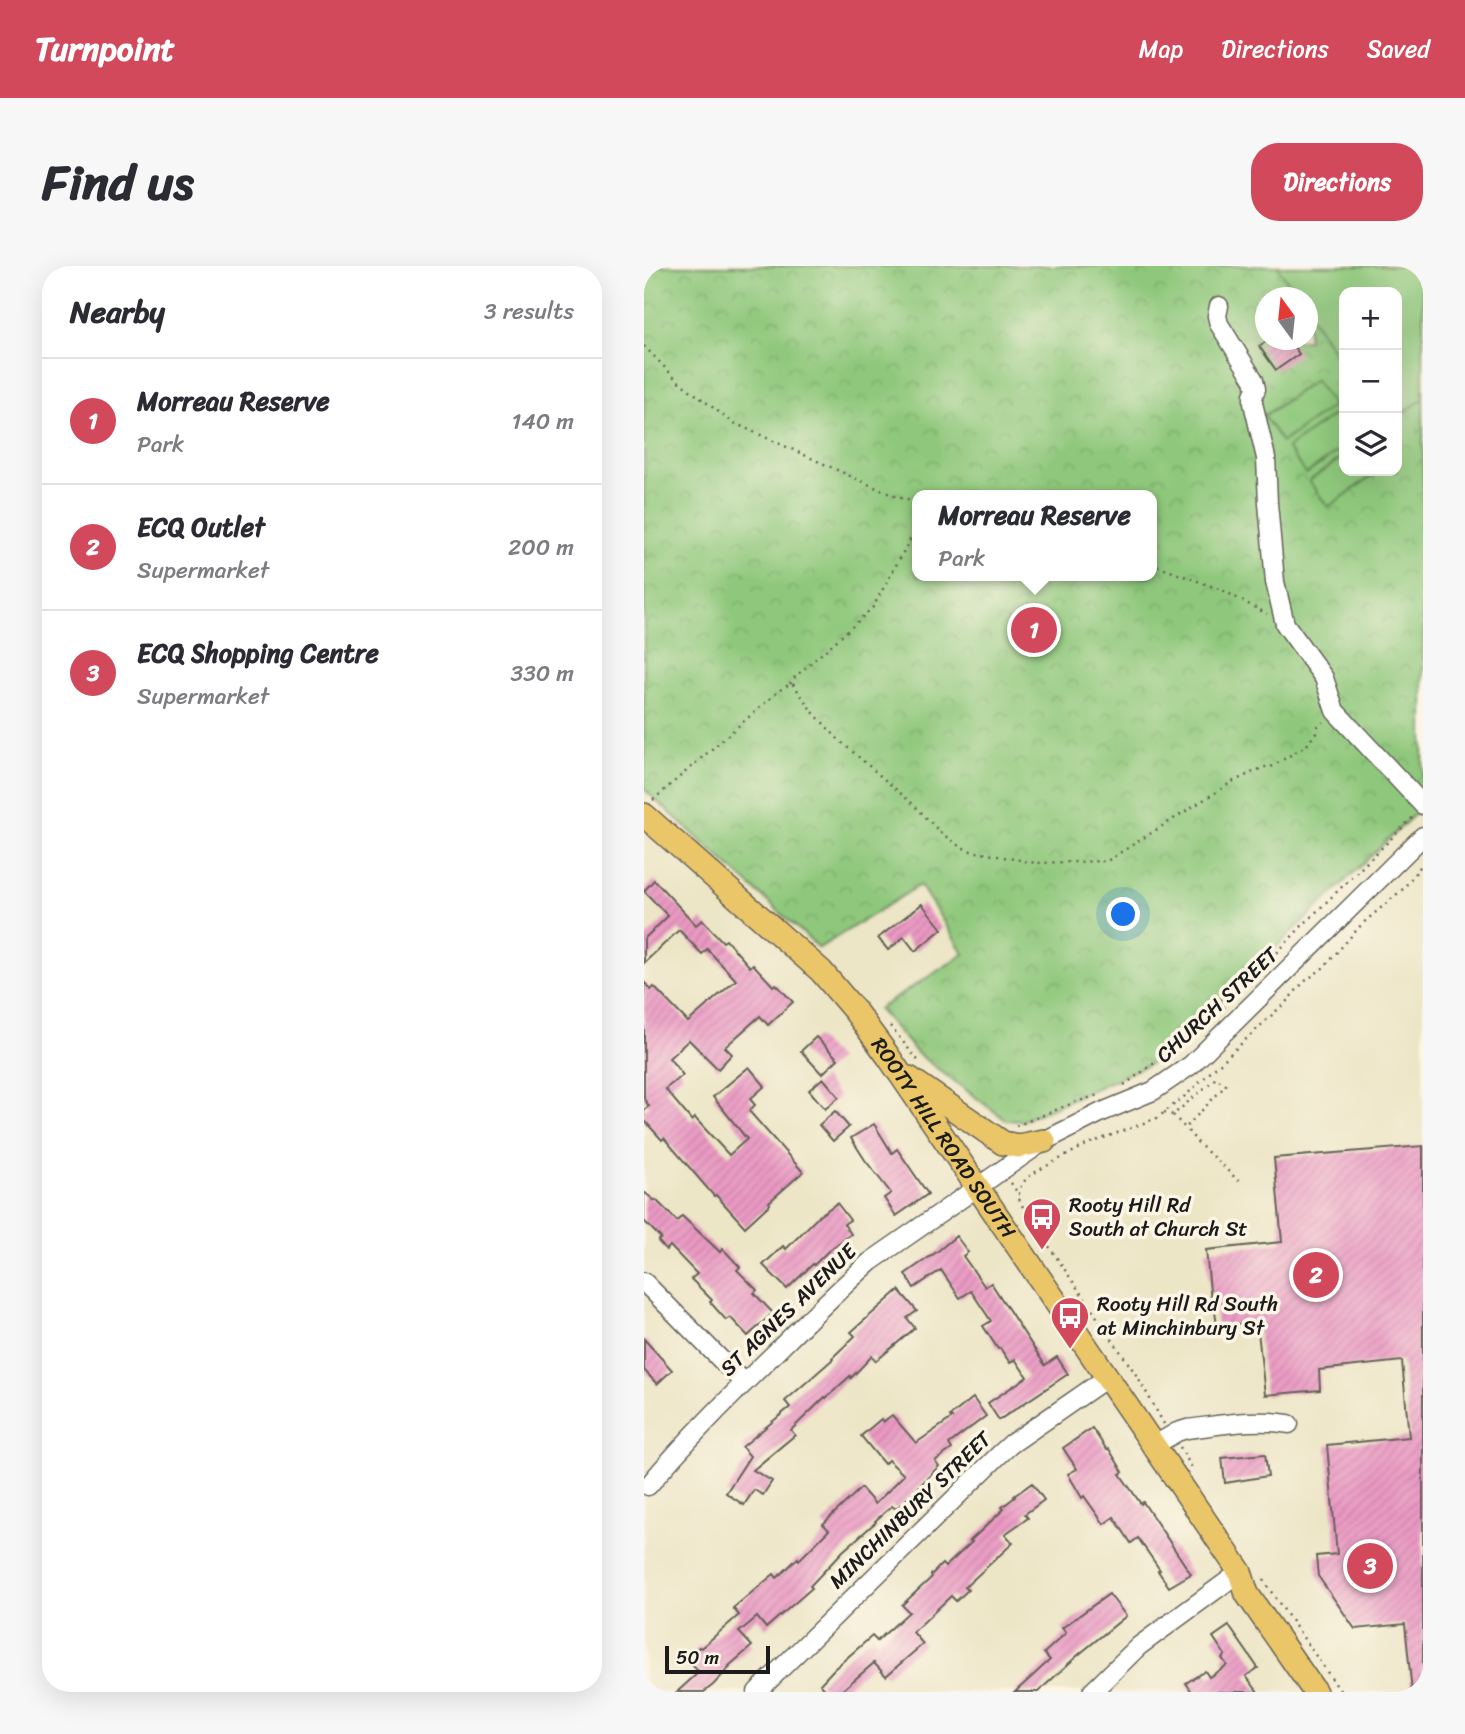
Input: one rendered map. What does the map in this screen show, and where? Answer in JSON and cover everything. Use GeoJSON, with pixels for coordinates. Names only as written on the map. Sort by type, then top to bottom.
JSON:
{"type":"FeatureCollection","features":[{"type":"Feature","properties":{"kind":"main road","name":"ROOTY HILL ROAD SOUTH"},"geometry":{"type":"LineString","coordinates":[[649,821],[821,971],[855,1011],[1108,1377],[1163,1440],[1256,1584],[1332,1692]]}},
{"type":"Feature","properties":{"kind":"main road"},"geometry":{"type":"LineString","coordinates":[[898,1070],[1003,1143],[1018,1146],[1044,1141]]}},
{"type":"Feature","properties":{"kind":"main road","name":"ROOTY HILL ROAD SOUTH"},"geometry":{"type":"LineString","coordinates":[[1249,1572],[1247,1594],[1315,1692]]}},
{"type":"Feature","properties":{"kind":"street"},"geometry":{"type":"LineString","coordinates":[[1219,306],[1219,324],[1256,385],[1253,403],[1266,458],[1275,582],[1285,624],[1324,678],[1335,711],[1418,811]]}},
{"type":"Feature","properties":{"kind":"street","name":"CHURCH STREET"},"geometry":{"type":"LineString","coordinates":[[977,1187],[1044,1141],[1084,1120],[1153,1091],[1191,1065],[1423,836]]}},
{"type":"Feature","properties":{"kind":"street","name":"ST AGNES AVENUE"},"geometry":{"type":"LineString","coordinates":[[648,1486],[744,1382],[849,1280],[870,1262],[977,1187]]}},
{"type":"Feature","properties":{"kind":"street"},"geometry":{"type":"LineString","coordinates":[[644,1282],[744,1382]]}},
{"type":"Feature","properties":{"kind":"street","name":"MINCHINBURY STREET"},"geometry":{"type":"LineString","coordinates":[[757,1692],[1011,1444],[1108,1377]]}},
{"type":"Feature","properties":{"kind":"street"},"geometry":{"type":"LineString","coordinates":[[1163,1440],[1187,1429],[1260,1421],[1289,1424]]}},
{"type":"Feature","properties":{"kind":"street"},"geometry":{"type":"LineString","coordinates":[[1092,1692],[1139,1646],[1249,1572]]}},
{"type":"Feature","properties":{"kind":"path"},"geometry":{"type":"LineString","coordinates":[[644,346],[677,380],[732,422],[892,495],[912,501]]}},
{"type":"Feature","properties":{"kind":"path"},"geometry":{"type":"LineString","coordinates":[[649,821],[780,690],[790,684],[873,607],[912,536]]}},
{"type":"Feature","properties":{"kind":"path"},"geometry":{"type":"LineString","coordinates":[[1157,566],[1222,590],[1285,624]]}},
{"type":"Feature","properties":{"kind":"path"},"geometry":{"type":"LineString","coordinates":[[790,684],[794,685],[811,710],[839,740],[914,804],[941,833],[971,852],[1035,863],[1107,861],[1232,782],[1271,766],[1307,745],[1317,732],[1318,726],[1335,711]]}},
{"type":"Feature","properties":{"kind":"path"},"geometry":{"type":"LineString","coordinates":[[1119,1088],[1204,1027],[1418,811]]}},
{"type":"Feature","properties":{"kind":"path"},"geometry":{"type":"LineString","coordinates":[[1193,1472],[1191,1464],[1163,1440],[1139,1379],[1018,1197],[1026,1178],[1037,1171],[1088,1144],[1157,1118],[1185,1096],[1304,982],[1323,968],[1362,924],[1403,889],[1423,863]]}},
{"type":"Feature","properties":{"kind":"path"},"geometry":{"type":"LineString","coordinates":[[885,1019],[924,1068]]}},
{"type":"Feature","properties":{"kind":"path"},"geometry":{"type":"LineString","coordinates":[[1173,1115],[1216,1078],[1227,1085],[1188,1125],[1187,1130]]}},
{"type":"Feature","properties":{"kind":"path"},"geometry":{"type":"LineString","coordinates":[[1015,1126],[1107,1092]]}},
{"type":"Feature","properties":{"kind":"path"},"geometry":{"type":"LineString","coordinates":[[1164,1112],[1173,1115],[1199,1144],[1242,1184]]}},
{"type":"Feature","properties":{"kind":"path"},"geometry":{"type":"LineString","coordinates":[[1249,1572],[1341,1692]]}},
{"type":"Feature","properties":{"kind":"green space"},"geometry":{"type":"Polygon","coordinates":[[[644,266],[1423,266],[1423,806],[1159,1060],[1022,1121],[1006,1120],[918,1054],[878,1009],[964,954],[920,885],[819,948],[644,789],[644,266]]]}},
{"type":"Feature","properties":{"kind":"green space"},"geometry":{"type":"Polygon","coordinates":[[[1277,266],[1423,266],[1423,399],[1402,414],[1402,287],[1339,287],[1339,359],[1318,327],[1318,287],[1291,287],[1277,266]]]}},
{"type":"Feature","properties":{"kind":"green space"},"geometry":{"type":"Polygon","coordinates":[[[1315,380],[1333,406],[1282,442],[1264,416],[1315,380]]]}},
{"type":"Feature","properties":{"kind":"green space"},"geometry":{"type":"Polygon","coordinates":[[[1338,412],[1339,451],[1306,474],[1287,448],[1338,412]]]}},
{"type":"Feature","properties":{"kind":"green space"},"geometry":{"type":"Polygon","coordinates":[[[1339,460],[1339,476],[1372,476],[1328,507],[1309,481],[1339,460]]]}},
{"type":"Feature","properties":{"kind":"building"},"geometry":{"type":"Polygon","coordinates":[[[1262,350],[1296,350],[1299,354],[1276,370],[1262,350]]]}},
{"type":"Feature","properties":{"kind":"building"},"geometry":{"type":"Polygon","coordinates":[[[654,880],[696,925],[702,920],[723,942],[726,940],[750,967],[753,964],[773,986],[776,984],[793,1002],[768,1025],[760,1016],[725,1047],[732,1054],[718,1069],[689,1040],[669,1058],[683,1075],[665,1089],[692,1121],[695,1118],[729,1155],[747,1139],[713,1097],[749,1067],[765,1086],[750,1099],[755,1105],[749,1111],[803,1172],[745,1227],[664,1138],[662,1140],[644,1120],[644,1110],[649,1106],[644,1099],[644,982],[651,990],[654,987],[688,1022],[736,980],[707,949],[702,954],[679,930],[644,963],[644,939],[668,916],[644,891],[654,880]]]}},
{"type":"Feature","properties":{"kind":"building"},"geometry":{"type":"Polygon","coordinates":[[[922,904],[942,929],[915,951],[904,937],[888,950],[878,938],[922,904]]]}},
{"type":"Feature","properties":{"kind":"building"},"geometry":{"type":"Polygon","coordinates":[[[816,1037],[838,1059],[822,1074],[801,1051],[816,1037]]]}},
{"type":"Feature","properties":{"kind":"building"},"geometry":{"type":"Polygon","coordinates":[[[823,1078],[839,1097],[825,1109],[809,1090],[823,1078]]]}},
{"type":"Feature","properties":{"kind":"building"},"geometry":{"type":"Polygon","coordinates":[[[835,1111],[849,1127],[833,1141],[819,1125],[835,1111]]]}},
{"type":"Feature","properties":{"kind":"building"},"geometry":{"type":"Polygon","coordinates":[[[874,1124],[892,1153],[897,1149],[928,1194],[896,1216],[884,1198],[891,1193],[851,1138],[874,1124]]]}},
{"type":"Feature","properties":{"kind":"building"},"geometry":{"type":"Polygon","coordinates":[[[1423,1146],[1423,1692],[1412,1692],[1405,1624],[1355,1629],[1318,1576],[1316,1556],[1337,1554],[1327,1445],[1409,1437],[1402,1361],[1319,1370],[1320,1390],[1265,1395],[1257,1322],[1217,1326],[1214,1304],[1211,1301],[1206,1250],[1282,1242],[1274,1158],[1423,1146]]]}},
{"type":"Feature","properties":{"kind":"building"},"geometry":{"type":"Polygon","coordinates":[[[644,1192],[677,1221],[682,1216],[720,1252],[723,1249],[740,1267],[737,1270],[757,1290],[754,1293],[773,1313],[748,1336],[730,1317],[726,1320],[710,1302],[712,1300],[691,1279],[697,1274],[670,1246],[666,1250],[658,1241],[661,1238],[644,1221],[644,1192]]]}},
{"type":"Feature","properties":{"kind":"building"},"geometry":{"type":"Polygon","coordinates":[[[837,1203],[850,1220],[844,1224],[851,1234],[787,1289],[763,1265],[783,1246],[786,1249],[819,1216],[837,1203]]]}},
{"type":"Feature","properties":{"kind":"building"},"geometry":{"type":"Polygon","coordinates":[[[956,1236],[968,1252],[963,1256],[985,1287],[991,1283],[1045,1365],[1057,1357],[1068,1374],[999,1420],[988,1403],[1027,1377],[1015,1359],[1010,1363],[983,1326],[991,1321],[971,1291],[960,1298],[941,1270],[914,1288],[905,1274],[956,1236]]]}},
{"type":"Feature","properties":{"kind":"building"},"geometry":{"type":"Polygon","coordinates":[[[899,1290],[917,1311],[907,1318],[915,1328],[876,1361],[872,1356],[851,1378],[850,1376],[825,1397],[791,1430],[795,1435],[753,1470],[772,1481],[763,1495],[754,1490],[744,1505],[726,1493],[750,1456],[742,1447],[790,1407],[785,1401],[855,1336],[851,1332],[899,1290]]]}},
{"type":"Feature","properties":{"kind":"building"},"geometry":{"type":"Polygon","coordinates":[[[644,1339],[672,1370],[657,1384],[644,1370],[644,1339]]]}},
{"type":"Feature","properties":{"kind":"building"},"geometry":{"type":"Polygon","coordinates":[[[973,1398],[986,1416],[949,1444],[952,1449],[935,1461],[939,1466],[910,1496],[896,1509],[892,1506],[875,1521],[810,1586],[812,1588],[766,1628],[757,1617],[739,1632],[752,1646],[729,1666],[713,1685],[704,1692],[677,1692],[699,1672],[686,1659],[739,1615],[733,1608],[774,1574],[777,1578],[798,1558],[799,1560],[829,1530],[823,1524],[861,1488],[875,1504],[904,1475],[888,1460],[884,1464],[861,1436],[881,1419],[883,1422],[892,1415],[916,1443],[952,1418],[950,1416],[973,1398]]]}},
{"type":"Feature","properties":{"kind":"building"},"geometry":{"type":"Polygon","coordinates":[[[1092,1428],[1123,1472],[1120,1474],[1141,1504],[1143,1502],[1191,1574],[1169,1587],[1138,1538],[1131,1543],[1114,1517],[1104,1524],[1084,1496],[1082,1498],[1068,1474],[1077,1469],[1063,1448],[1092,1428]]]}},
{"type":"Feature","properties":{"kind":"building"},"geometry":{"type":"Polygon","coordinates":[[[1265,1454],[1268,1476],[1225,1483],[1222,1458],[1265,1454]]]}},
{"type":"Feature","properties":{"kind":"building"},"geometry":{"type":"Polygon","coordinates":[[[1032,1483],[1044,1500],[1025,1514],[1028,1518],[1005,1534],[1013,1543],[965,1587],[968,1590],[956,1601],[951,1596],[913,1632],[923,1644],[886,1676],[874,1663],[840,1692],[827,1692],[820,1684],[834,1669],[872,1636],[877,1641],[909,1612],[902,1605],[942,1564],[945,1567],[972,1542],[970,1541],[1004,1509],[1002,1507],[1032,1483]]]}},
{"type":"Feature","properties":{"kind":"building"},"geometry":{"type":"Polygon","coordinates":[[[1109,1594],[1126,1616],[1038,1692],[1015,1692],[1050,1660],[1044,1653],[1066,1633],[1062,1628],[1109,1594]]]}},
{"type":"Feature","properties":{"kind":"building"},"geometry":{"type":"Polygon","coordinates":[[[1229,1626],[1258,1668],[1246,1676],[1258,1692],[1192,1692],[1186,1683],[1205,1671],[1209,1677],[1227,1665],[1222,1658],[1225,1655],[1213,1637],[1229,1626]]]}},
{"type":"Feature","properties":{"kind":"place","name":"Morreau Reserve"},"geometry":{"type":"Point","coordinates":[1034,630]}},
{"type":"Feature","properties":{"kind":"place","name":"Rooty Hill Rd South at Church St"},"geometry":{"type":"Point","coordinates":[1042,1251]}},
{"type":"Feature","properties":{"kind":"place","name":"ECQ Outlet"},"geometry":{"type":"Point","coordinates":[1316,1275]}},
{"type":"Feature","properties":{"kind":"place","name":"Rooty Hill Rd South at Minchinbury St"},"geometry":{"type":"Point","coordinates":[1070,1350]}},
{"type":"Feature","properties":{"kind":"place","name":"ECQ Shopping Centre"},"geometry":{"type":"Point","coordinates":[1370,1566]}}]}
